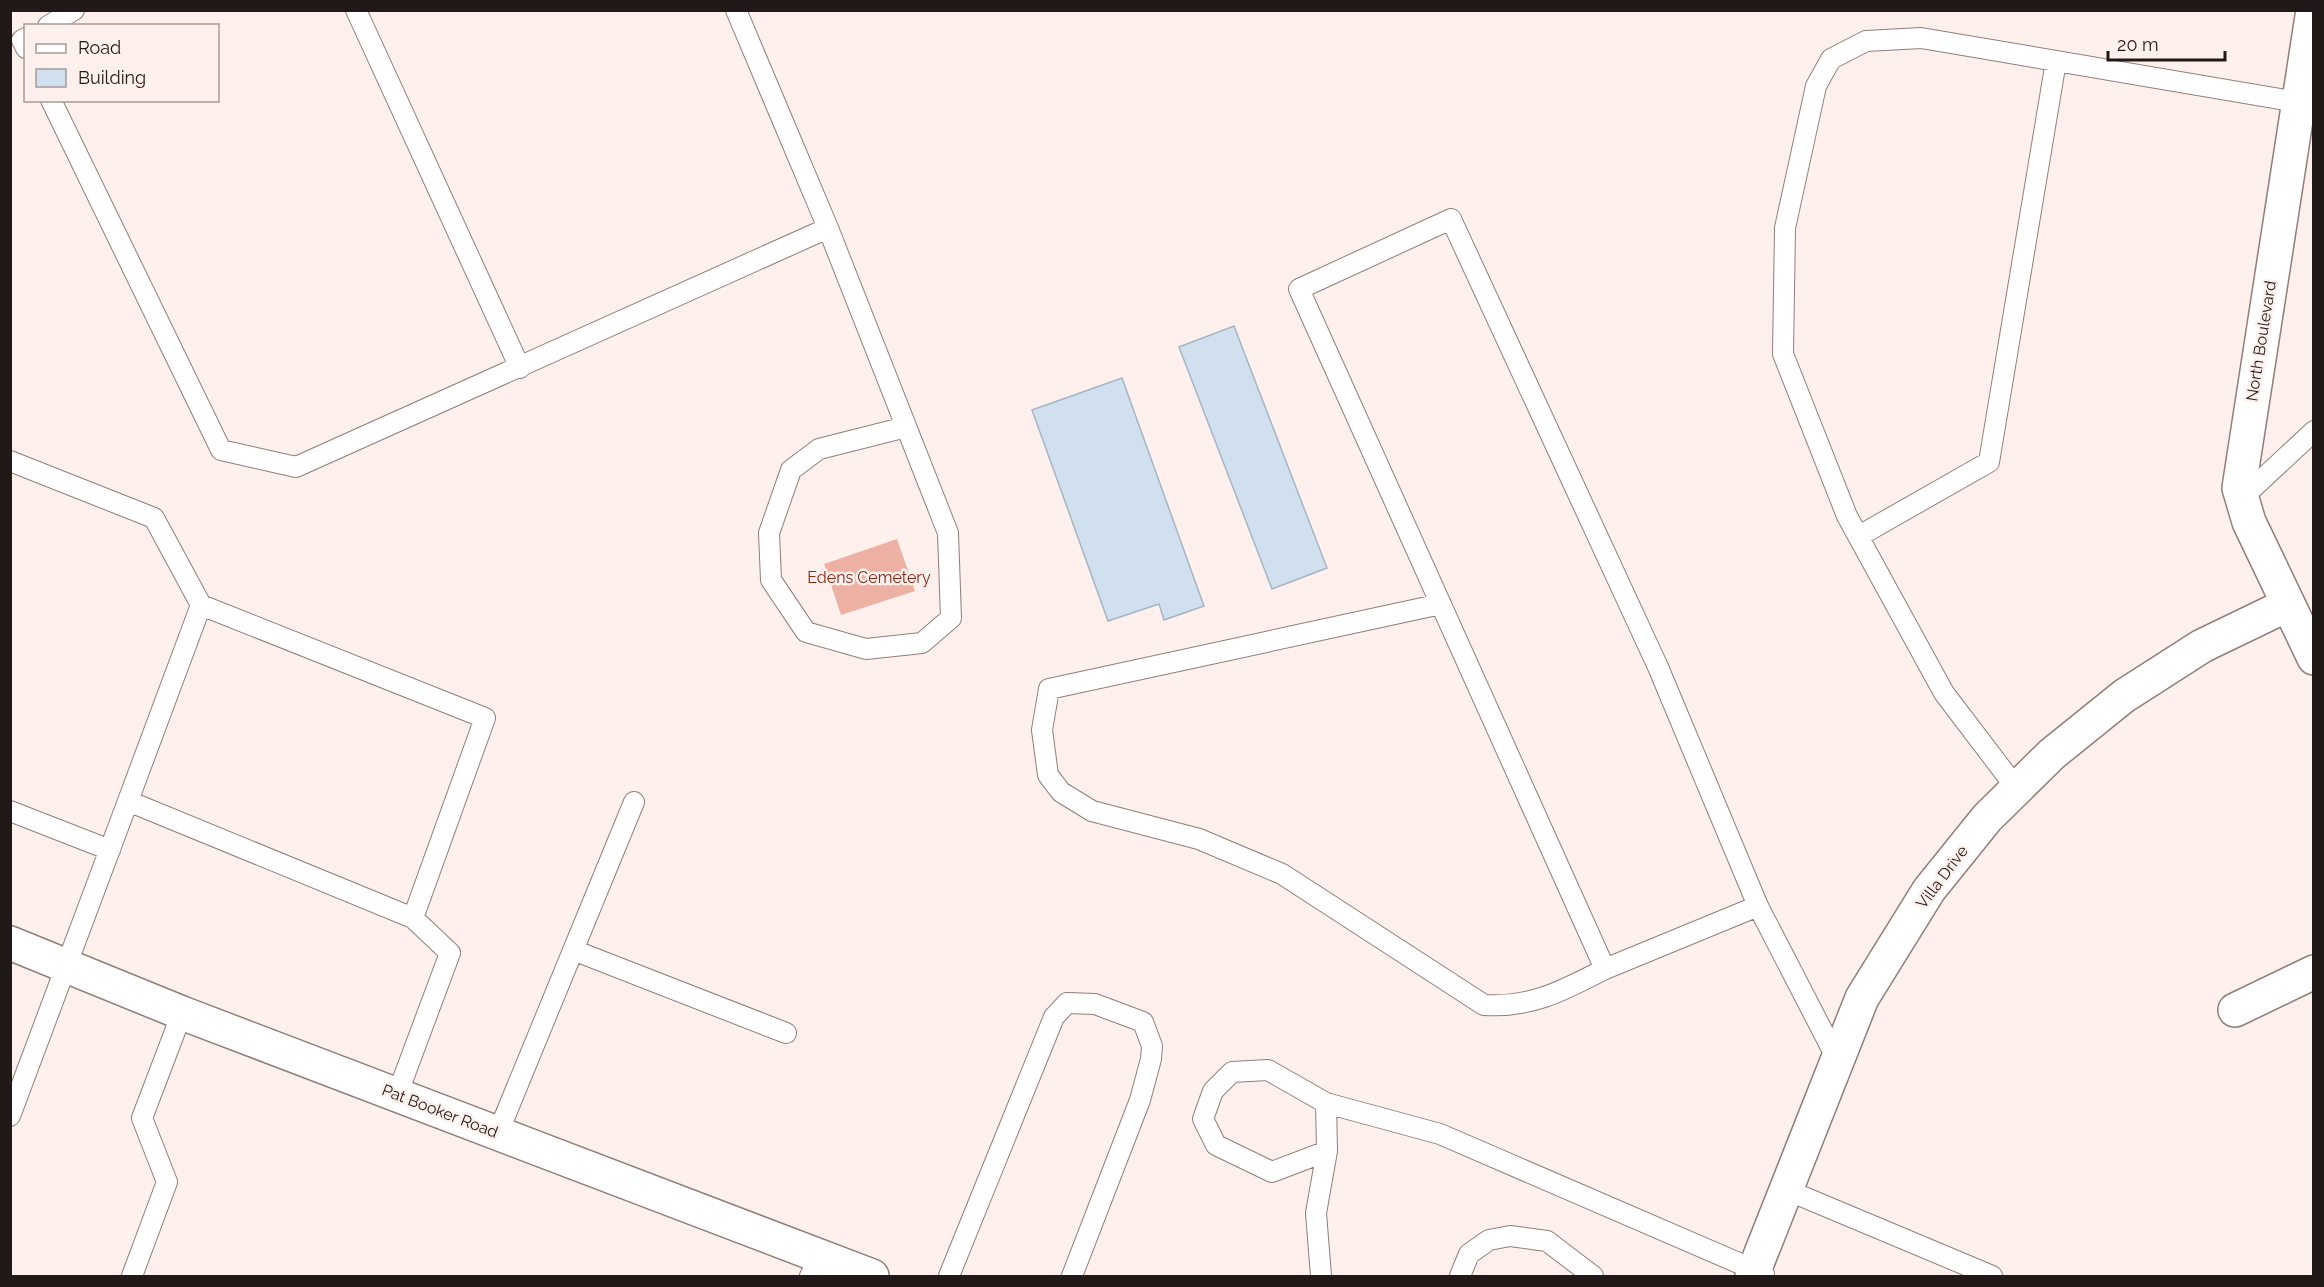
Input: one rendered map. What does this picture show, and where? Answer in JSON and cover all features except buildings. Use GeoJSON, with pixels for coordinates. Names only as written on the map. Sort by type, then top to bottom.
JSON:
{"type":"FeatureCollection","features":[{"type":"Feature","properties":{"kind":"street","name":"North Boulevard"},"geometry":{"type":"LineString","coordinates":[[2313,10],[2239,488],[2249,522],[2313,658]]}},
{"type":"Feature","properties":{"kind":"street","name":"Villa Drive"},"geometry":{"type":"LineString","coordinates":[[1759,1274],[1786,1190],[1862,998],[1923,899],[1987,819],[2052,754],[2124,696],[2202,646],[2287,605]]}},
{"type":"Feature","properties":{"kind":"street","name":"Pat Booker Road"},"geometry":{"type":"LineString","coordinates":[[10,943],[182,1012],[498,1133],[815,1267],[872,1276]]}},
{"type":"Feature","properties":{"kind":"street"},"geometry":{"type":"LineString","coordinates":[[2235,1010],[2313,972]]}},
{"type":"Feature","properties":{"kind":"lane"},"geometry":{"type":"LineString","coordinates":[[51,24],[74,10]]}},
{"type":"Feature","properties":{"kind":"lane"},"geometry":{"type":"LineString","coordinates":[[356,10],[520,368]]}},
{"type":"Feature","properties":{"kind":"lane"},"geometry":{"type":"LineString","coordinates":[[736,10],[828,228],[948,533],[951,618],[922,643],[866,649],[806,632],[771,580],[769,533],[791,470],[819,449],[906,427]]}},
{"type":"Feature","properties":{"kind":"lane"},"geometry":{"type":"LineString","coordinates":[[2017,789],[1944,693],[1847,516],[1783,354],[1785,228],[1816,86],[1831,59],[1866,40],[1921,38],[2298,102]]}},
{"type":"Feature","properties":{"kind":"lane"},"geometry":{"type":"LineString","coordinates":[[1858,536],[1989,462],[2056,61]]}},
{"type":"Feature","properties":{"kind":"lane"},"geometry":{"type":"LineString","coordinates":[[52,102],[221,450],[296,468],[828,228]]}},
{"type":"Feature","properties":{"kind":"lane"},"geometry":{"type":"LineString","coordinates":[[1605,969],[1299,288],[1451,219],[1658,667],[1758,906],[1837,1059]]}},
{"type":"Feature","properties":{"kind":"lane"},"geometry":{"type":"LineString","coordinates":[[2242,498],[2313,431]]}},
{"type":"Feature","properties":{"kind":"lane"},"geometry":{"type":"LineString","coordinates":[[10,461],[154,518],[201,605],[485,718],[413,918]]}},
{"type":"Feature","properties":{"kind":"lane"},"geometry":{"type":"LineString","coordinates":[[1441,604],[1049,690],[1042,730],[1048,775],[1061,792],[1092,811],[1199,839],[1282,874],[1484,1005],[1508,1007],[1551,996],[1605,969],[1758,906]]}},
{"type":"Feature","properties":{"kind":"lane"},"geometry":{"type":"LineString","coordinates":[[10,1116],[68,966],[201,605]]}},
{"type":"Feature","properties":{"kind":"lane"},"geometry":{"type":"LineString","coordinates":[[128,801],[413,918],[450,953],[397,1095]]}},
{"type":"Feature","properties":{"kind":"lane"},"geometry":{"type":"LineString","coordinates":[[498,1133],[634,802]]}},
{"type":"Feature","properties":{"kind":"lane"},"geometry":{"type":"LineString","coordinates":[[10,811],[110,850]]}},
{"type":"Feature","properties":{"kind":"lane"},"geometry":{"type":"LineString","coordinates":[[573,950],[786,1033]]}},
{"type":"Feature","properties":{"kind":"lane"},"geometry":{"type":"LineString","coordinates":[[948,1276],[1054,1017],[1067,1003],[1095,1004],[1143,1022],[1152,1046],[1140,1101],[1072,1276]]}},
{"type":"Feature","properties":{"kind":"lane"},"geometry":{"type":"LineString","coordinates":[[132,1276],[167,1182],[142,1118],[182,1012]]}},
{"type":"Feature","properties":{"kind":"lane"},"geometry":{"type":"LineString","coordinates":[[1327,1151],[1272,1173],[1216,1145],[1203,1119],[1213,1091],[1232,1072],[1268,1070],[1326,1103],[1440,1134],[1759,1274]]}},
{"type":"Feature","properties":{"kind":"lane"},"geometry":{"type":"LineString","coordinates":[[1321,1276],[1316,1213],[1327,1151],[1326,1103]]}},
{"type":"Feature","properties":{"kind":"lane"},"geometry":{"type":"LineString","coordinates":[[1786,1190],[1992,1276]]}},
{"type":"Feature","properties":{"kind":"lane"},"geometry":{"type":"LineString","coordinates":[[1460,1276],[1469,1254],[1489,1240],[1510,1236],[1547,1241],[1593,1276]]}},
{"type":"Feature","properties":{"kind":"green space","name":"Edens Cemetery"},"geometry":{"type":"Polygon","coordinates":[[[897,539],[915,591],[841,615],[824,564],[897,539]]]}}]}
